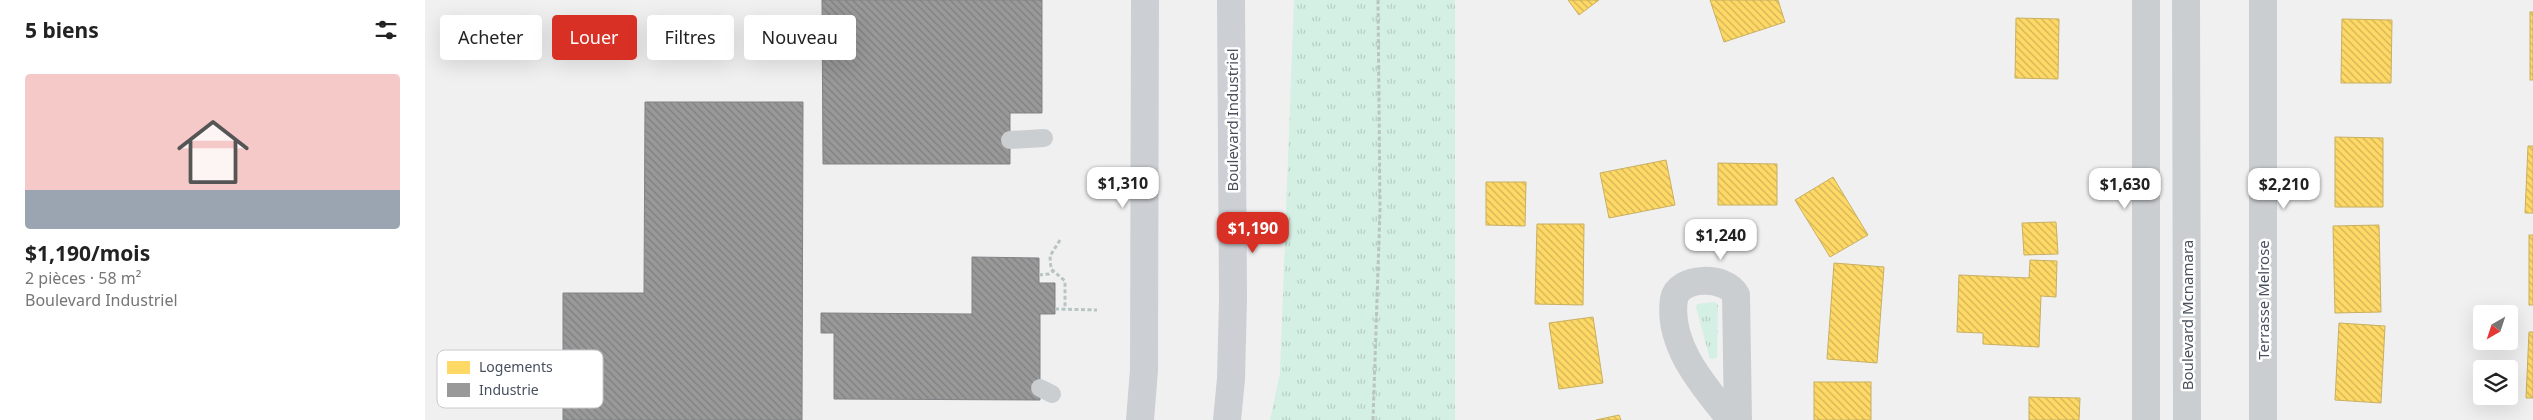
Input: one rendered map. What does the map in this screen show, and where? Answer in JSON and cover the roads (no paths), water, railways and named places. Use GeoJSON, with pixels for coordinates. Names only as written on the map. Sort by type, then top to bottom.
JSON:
{"type":"FeatureCollection","features":[{"type":"Feature","properties":{"kind":"street"},"geometry":{"type":"LineString","coordinates":[[1140,420],[1144,370],[1145,0]]}},
{"type":"Feature","properties":{"kind":"street","name":"Boulevard Industriel"},"geometry":{"type":"LineString","coordinates":[[1227,420],[1231,379],[1233,299],[1231,0]]}},
{"type":"Feature","properties":{"kind":"street"},"geometry":{"type":"LineString","coordinates":[[2146,0],[2146,420]]}},
{"type":"Feature","properties":{"kind":"street","name":"Boulevard Mcnamara"},"geometry":{"type":"LineString","coordinates":[[2186,0],[2187,420]]}},
{"type":"Feature","properties":{"kind":"street","name":"Terrasse Melrose"},"geometry":{"type":"LineString","coordinates":[[2263,0],[2263,420]]}},
{"type":"Feature","properties":{"kind":"street"},"geometry":{"type":"LineString","coordinates":[[1731,420],[1696,375],[1678,335],[1674,320],[1674,297],[1681,287],[1687,284],[1723,282],[1729,285],[1736,295],[1739,420]]}},
{"type":"Feature","properties":{"kind":"lane"},"geometry":{"type":"LineString","coordinates":[[1010,140],[1043,138]]}}]}
